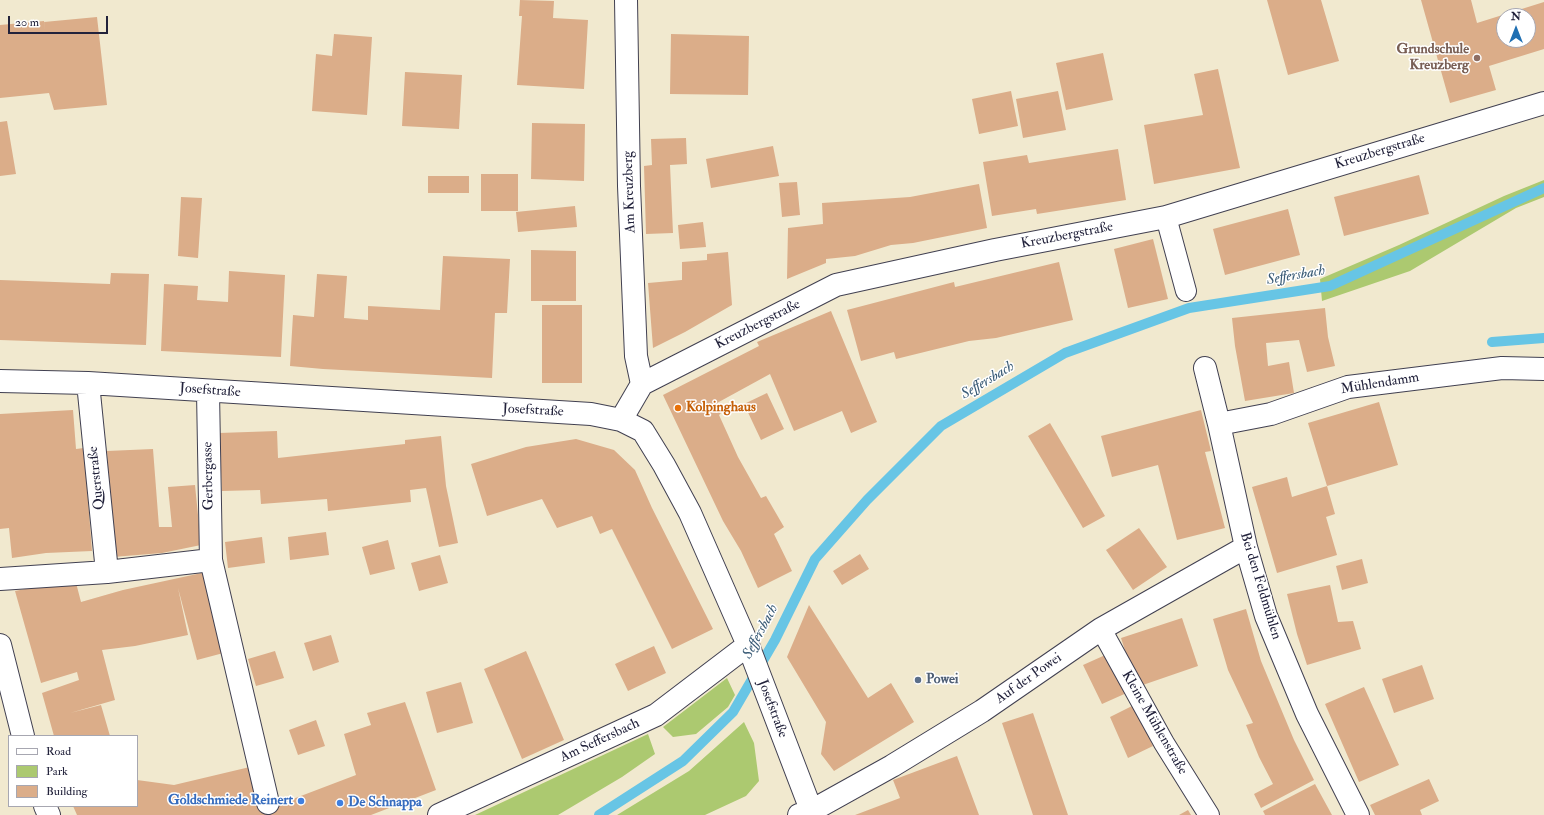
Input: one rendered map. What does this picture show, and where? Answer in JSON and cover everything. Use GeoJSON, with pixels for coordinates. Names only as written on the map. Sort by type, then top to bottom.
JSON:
{"type":"FeatureCollection","features":[{"type":"Feature","properties":{"kind":"street","name":"Am Kreuzberg"},"geometry":{"type":"LineString","coordinates":[[626,0],[629,201],[636,356],[642,384]]}},
{"type":"Feature","properties":{"kind":"street","name":"Kreuzbergstraße"},"geometry":{"type":"LineString","coordinates":[[642,384],[836,285],[995,250],[1166,217],[1544,103]]}},
{"type":"Feature","properties":{"kind":"street","name":"Bei den Feldmühlen"},"geometry":{"type":"LineString","coordinates":[[1205,368],[1246,547],[1266,616],[1307,714],[1358,815]]}},
{"type":"Feature","properties":{"kind":"street","name":"Mühlendamm"},"geometry":{"type":"LineString","coordinates":[[1219,424],[1271,414],[1348,386],[1502,368],[1544,369]]}},
{"type":"Feature","properties":{"kind":"street","name":"Josefstraße"},"geometry":{"type":"LineString","coordinates":[[0,381],[88,383],[208,392],[591,414],[621,420],[643,431],[664,465],[690,513],[751,653],[808,814]]}},
{"type":"Feature","properties":{"kind":"street","name":"Querstraße"},"geometry":{"type":"LineString","coordinates":[[88,383],[107,572]]}},
{"type":"Feature","properties":{"kind":"street"},"geometry":{"type":"LineString","coordinates":[[621,420],[642,384]]}},
{"type":"Feature","properties":{"kind":"street","name":"Gerbergasse"},"geometry":{"type":"LineString","coordinates":[[208,392],[211,560],[268,803]]}},
{"type":"Feature","properties":{"kind":"street","name":"Auf der Powei"},"geometry":{"type":"LineString","coordinates":[[808,814],[892,766],[982,711],[1101,629],[1246,547]]}},
{"type":"Feature","properties":{"kind":"street"},"geometry":{"type":"LineString","coordinates":[[0,579],[107,572],[211,560]]}},
{"type":"Feature","properties":{"kind":"street"},"geometry":{"type":"LineString","coordinates":[[0,645],[23,735]]}},
{"type":"Feature","properties":{"kind":"street","name":"Am Seffersbach"},"geometry":{"type":"LineString","coordinates":[[439,815],[656,715],[751,653]]}},
{"type":"Feature","properties":{"kind":"lane"},"geometry":{"type":"LineString","coordinates":[[1166,217],[1186,291]]}},
{"type":"Feature","properties":{"kind":"lane","name":"Kleine Mühlenstraße"},"geometry":{"type":"LineString","coordinates":[[1101,629],[1164,743],[1209,815]]}},
{"type":"Feature","properties":{"kind":"green space"},"geometry":{"type":"Polygon","coordinates":[[[1544,180],[1544,197],[1516,208],[1410,271],[1322,301],[1320,279],[1399,245],[1504,196],[1544,180]]]}},
{"type":"Feature","properties":{"kind":"green space"},"geometry":{"type":"Polygon","coordinates":[[[727,678],[735,695],[728,707],[696,734],[673,737],[663,727],[727,678]]]}},
{"type":"Feature","properties":{"kind":"green space"},"geometry":{"type":"Polygon","coordinates":[[[744,722],[754,743],[759,781],[746,796],[705,815],[617,815],[689,771],[744,722]]]}},
{"type":"Feature","properties":{"kind":"green space"},"geometry":{"type":"Polygon","coordinates":[[[648,734],[655,754],[622,777],[558,815],[475,815],[648,734]]]}},
{"type":"Feature","properties":{"kind":"building"},"geometry":{"type":"Polygon","coordinates":[[[520,0],[554,1],[553,18],[588,20],[584,89],[517,85],[522,16],[519,16],[520,0]]]}},
{"type":"Feature","properties":{"kind":"building"},"geometry":{"type":"Polygon","coordinates":[[[1267,0],[1321,0],[1339,61],[1288,75],[1267,0]]]}},
{"type":"Feature","properties":{"kind":"building","name":"Grundschule Kreuzberg"},"geometry":{"type":"Polygon","coordinates":[[[1421,0],[1471,0],[1477,23],[1496,17],[1496,48],[1536,48],[1536,8],[1525,8],[1544,2],[1544,49],[1489,66],[1496,90],[1450,103],[1421,0]]]}},
{"type":"Feature","properties":{"kind":"building"},"geometry":{"type":"Polygon","coordinates":[[[97,17],[107,105],[54,110],[49,93],[0,98],[0,25],[97,17]]]}},
{"type":"Feature","properties":{"kind":"building"},"geometry":{"type":"Polygon","coordinates":[[[334,34],[372,37],[367,115],[312,111],[316,54],[332,56],[334,34]]]}},
{"type":"Feature","properties":{"kind":"building"},"geometry":{"type":"Polygon","coordinates":[[[671,34],[749,36],[748,95],[670,94],[671,34]]]}},
{"type":"Feature","properties":{"kind":"building"},"geometry":{"type":"Polygon","coordinates":[[[1103,53],[1113,100],[1066,110],[1056,63],[1103,53]]]}},
{"type":"Feature","properties":{"kind":"building"},"geometry":{"type":"Polygon","coordinates":[[[1218,69],[1240,168],[1154,184],[1144,125],[1203,115],[1194,74],[1218,69]]]}},
{"type":"Feature","properties":{"kind":"building"},"geometry":{"type":"Polygon","coordinates":[[[405,72],[462,75],[459,129],[402,126],[405,72]]]}},
{"type":"Feature","properties":{"kind":"building"},"geometry":{"type":"Polygon","coordinates":[[[1011,91],[1018,126],[979,134],[972,99],[1011,91]]]}},
{"type":"Feature","properties":{"kind":"building"},"geometry":{"type":"Polygon","coordinates":[[[1058,91],[1066,130],[1023,138],[1016,99],[1058,91]]]}},
{"type":"Feature","properties":{"kind":"building"},"geometry":{"type":"Polygon","coordinates":[[[7,121],[16,174],[0,176],[0,122],[7,121]]]}},
{"type":"Feature","properties":{"kind":"building"},"geometry":{"type":"Polygon","coordinates":[[[532,123],[585,124],[584,181],[531,179],[532,123]]]}},
{"type":"Feature","properties":{"kind":"building"},"geometry":{"type":"Polygon","coordinates":[[[686,138],[687,164],[670,165],[673,233],[646,234],[644,166],[652,165],[651,139],[686,138]]]}},
{"type":"Feature","properties":{"kind":"building"},"geometry":{"type":"Polygon","coordinates":[[[773,146],[779,176],[711,188],[706,159],[773,146]]]}},
{"type":"Feature","properties":{"kind":"building"},"geometry":{"type":"Polygon","coordinates":[[[1118,149],[1126,200],[1037,214],[1036,209],[992,216],[983,162],[1027,155],[1029,163],[1118,149]]]}},
{"type":"Feature","properties":{"kind":"building"},"geometry":{"type":"Polygon","coordinates":[[[481,174],[518,174],[518,211],[481,211],[481,174]]]}},
{"type":"Feature","properties":{"kind":"building"},"geometry":{"type":"Polygon","coordinates":[[[1419,175],[1429,214],[1344,236],[1334,197],[1419,175]]]}},
{"type":"Feature","properties":{"kind":"building"},"geometry":{"type":"Polygon","coordinates":[[[428,176],[469,176],[469,193],[428,193],[428,176]]]}},
{"type":"Feature","properties":{"kind":"building"},"geometry":{"type":"Polygon","coordinates":[[[797,182],[800,215],[782,217],[779,183],[797,182]]]}},
{"type":"Feature","properties":{"kind":"building"},"geometry":{"type":"Polygon","coordinates":[[[979,184],[987,228],[913,243],[891,245],[855,256],[826,259],[826,263],[787,279],[788,228],[823,224],[822,203],[910,197],[979,184]]]}},
{"type":"Feature","properties":{"kind":"building"},"geometry":{"type":"Polygon","coordinates":[[[181,197],[202,198],[198,258],[178,256],[181,197]]]}},
{"type":"Feature","properties":{"kind":"building"},"geometry":{"type":"Polygon","coordinates":[[[575,206],[577,227],[518,232],[516,212],[575,206]]]}},
{"type":"Feature","properties":{"kind":"building"},"geometry":{"type":"Polygon","coordinates":[[[1288,209],[1300,255],[1225,275],[1213,229],[1288,209]]]}},
{"type":"Feature","properties":{"kind":"building"},"geometry":{"type":"Polygon","coordinates":[[[703,222],[706,247],[680,249],[678,225],[703,222]]]}},
{"type":"Feature","properties":{"kind":"building"},"geometry":{"type":"Polygon","coordinates":[[[1153,239],[1168,299],[1128,308],[1114,249],[1153,239]]]}},
{"type":"Feature","properties":{"kind":"building"},"geometry":{"type":"Polygon","coordinates":[[[531,250],[576,251],[576,301],[531,301],[531,250]]]}},
{"type":"Feature","properties":{"kind":"building"},"geometry":{"type":"Polygon","coordinates":[[[728,252],[732,305],[685,332],[653,348],[648,283],[682,280],[682,262],[707,260],[707,254],[728,252]]]}},
{"type":"Feature","properties":{"kind":"building"},"geometry":{"type":"Polygon","coordinates":[[[443,256],[510,259],[507,313],[495,313],[492,378],[290,366],[293,315],[314,317],[317,274],[347,276],[344,318],[368,320],[368,306],[440,310],[443,256]]]}},
{"type":"Feature","properties":{"kind":"building"},"geometry":{"type":"Polygon","coordinates":[[[1059,262],[1073,320],[996,338],[969,341],[896,359],[894,352],[861,361],[847,310],[954,282],[955,287],[1059,262]]]}},
{"type":"Feature","properties":{"kind":"building"},"geometry":{"type":"Polygon","coordinates":[[[229,271],[285,275],[281,357],[161,351],[164,284],[198,286],[197,300],[228,302],[229,271]]]}},
{"type":"Feature","properties":{"kind":"building"},"geometry":{"type":"Polygon","coordinates":[[[111,273],[149,274],[146,345],[0,340],[0,280],[110,284],[111,273]]]}},
{"type":"Feature","properties":{"kind":"building"},"geometry":{"type":"Polygon","coordinates":[[[542,305],[582,305],[582,383],[542,383],[542,305]]]}},
{"type":"Feature","properties":{"kind":"building"},"geometry":{"type":"Polygon","coordinates":[[[1325,308],[1328,337],[1335,366],[1307,372],[1299,340],[1266,343],[1268,366],[1289,362],[1294,393],[1245,401],[1235,346],[1232,318],[1325,308]]]}},
{"type":"Feature","properties":{"kind":"building"},"geometry":{"type":"Polygon","coordinates":[[[831,311],[877,422],[851,433],[842,411],[794,431],[770,374],[717,403],[722,412],[719,415],[738,457],[761,498],[766,496],[784,527],[774,534],[792,571],[758,588],[741,551],[723,521],[663,395],[759,346],[757,342],[831,311]]]}},
{"type":"Feature","properties":{"kind":"building"},"geometry":{"type":"Polygon","coordinates":[[[767,393],[784,429],[761,440],[744,404],[767,393]]]}},
{"type":"Feature","properties":{"kind":"building"},"geometry":{"type":"Polygon","coordinates":[[[1379,402],[1398,465],[1327,486],[1308,423],[1379,402]]]}},
{"type":"Feature","properties":{"kind":"building"},"geometry":{"type":"Polygon","coordinates":[[[73,410],[76,449],[84,448],[92,551],[46,553],[12,558],[9,528],[0,529],[0,414],[73,410]]]}},
{"type":"Feature","properties":{"kind":"building"},"geometry":{"type":"Polygon","coordinates":[[[1201,410],[1211,451],[1205,452],[1225,528],[1177,540],[1158,465],[1112,477],[1101,436],[1201,410]]]}},
{"type":"Feature","properties":{"kind":"building"},"geometry":{"type":"Polygon","coordinates":[[[1050,423],[1105,516],[1083,528],[1028,436],[1050,423]]]}},
{"type":"Feature","properties":{"kind":"building"},"geometry":{"type":"Polygon","coordinates":[[[277,431],[278,458],[405,444],[405,440],[441,436],[446,486],[458,543],[439,547],[426,488],[410,490],[411,502],[328,511],[327,499],[261,504],[260,490],[222,491],[219,433],[277,431]]]}},
{"type":"Feature","properties":{"kind":"building"},"geometry":{"type":"Polygon","coordinates":[[[576,439],[614,450],[635,470],[652,508],[713,629],[672,649],[612,529],[600,534],[592,516],[557,528],[542,499],[487,516],[471,464],[526,447],[576,439]]]}},
{"type":"Feature","properties":{"kind":"building"},"geometry":{"type":"Polygon","coordinates":[[[153,449],[159,527],[172,527],[168,487],[195,485],[201,545],[162,553],[113,557],[107,451],[153,449]]]}},
{"type":"Feature","properties":{"kind":"building"},"geometry":{"type":"Polygon","coordinates":[[[1287,477],[1292,497],[1327,486],[1335,514],[1326,517],[1337,555],[1277,573],[1252,487],[1287,477]]]}},
{"type":"Feature","properties":{"kind":"building"},"geometry":{"type":"Polygon","coordinates":[[[1139,528],[1167,567],[1133,590],[1106,550],[1139,528]]]}},
{"type":"Feature","properties":{"kind":"building"},"geometry":{"type":"Polygon","coordinates":[[[326,532],[329,555],[290,560],[288,537],[326,532]]]}},
{"type":"Feature","properties":{"kind":"building"},"geometry":{"type":"Polygon","coordinates":[[[262,537],[265,563],[228,568],[225,542],[262,537]]]}},
{"type":"Feature","properties":{"kind":"building"},"geometry":{"type":"Polygon","coordinates":[[[388,540],[395,569],[370,575],[362,547],[388,540]]]}},
{"type":"Feature","properties":{"kind":"building"},"geometry":{"type":"Polygon","coordinates":[[[860,554],[869,569],[842,585],[833,571],[860,554]]]}},
{"type":"Feature","properties":{"kind":"building"},"geometry":{"type":"Polygon","coordinates":[[[440,555],[448,583],[419,591],[411,563],[440,555]]]}},
{"type":"Feature","properties":{"kind":"building"},"geometry":{"type":"Polygon","coordinates":[[[1362,559],[1368,583],[1342,590],[1336,566],[1362,559]]]}},
{"type":"Feature","properties":{"kind":"building"},"geometry":{"type":"Polygon","coordinates":[[[211,571],[231,651],[197,660],[178,588],[188,635],[135,646],[102,650],[115,700],[70,713],[101,705],[110,735],[54,735],[42,693],[79,680],[77,672],[41,683],[15,591],[75,579],[81,602],[123,590],[211,571]]]}},
{"type":"Feature","properties":{"kind":"building"},"geometry":{"type":"Polygon","coordinates":[[[1330,585],[1338,622],[1353,621],[1361,649],[1307,665],[1297,634],[1287,594],[1330,585]]]}},
{"type":"Feature","properties":{"kind":"building"},"geometry":{"type":"Polygon","coordinates":[[[809,605],[868,698],[891,683],[914,722],[834,771],[821,754],[826,722],[787,657],[809,605]]]}},
{"type":"Feature","properties":{"kind":"building"},"geometry":{"type":"Polygon","coordinates":[[[1246,609],[1261,661],[1294,740],[1314,780],[1261,808],[1254,794],[1273,784],[1259,757],[1246,725],[1253,723],[1228,670],[1213,619],[1246,609]]]}},
{"type":"Feature","properties":{"kind":"building"},"geometry":{"type":"Polygon","coordinates":[[[1182,618],[1198,666],[1137,687],[1121,638],[1182,618]]]}},
{"type":"Feature","properties":{"kind":"building"},"geometry":{"type":"Polygon","coordinates":[[[331,635],[339,662],[313,671],[304,643],[331,635]]]}},
{"type":"Feature","properties":{"kind":"building"},"geometry":{"type":"Polygon","coordinates":[[[654,646],[666,673],[628,691],[615,664],[654,646]]]}},
{"type":"Feature","properties":{"kind":"building"},"geometry":{"type":"Polygon","coordinates":[[[275,651],[284,678],[256,686],[248,659],[275,651]]]}},
{"type":"Feature","properties":{"kind":"building"},"geometry":{"type":"Polygon","coordinates":[[[526,651],[564,740],[522,759],[484,669],[526,651]]]}},
{"type":"Feature","properties":{"kind":"building"},"geometry":{"type":"Polygon","coordinates":[[[1112,652],[1131,691],[1102,704],[1083,665],[1112,652]]]}},
{"type":"Feature","properties":{"kind":"building"},"geometry":{"type":"Polygon","coordinates":[[[1422,665],[1434,699],[1394,713],[1382,679],[1422,665]]]}},
{"type":"Feature","properties":{"kind":"building"},"geometry":{"type":"Polygon","coordinates":[[[461,682],[473,723],[437,733],[426,692],[461,682]]]}},
{"type":"Feature","properties":{"kind":"building"},"geometry":{"type":"Polygon","coordinates":[[[1364,687],[1399,765],[1359,782],[1325,704],[1364,687]]]}},
{"type":"Feature","properties":{"kind":"building"},"geometry":{"type":"Polygon","coordinates":[[[405,702],[436,790],[371,815],[77,815],[73,807],[138,807],[138,780],[174,785],[254,766],[264,810],[356,775],[344,734],[371,725],[367,713],[405,702]]]}},
{"type":"Feature","properties":{"kind":"building"},"geometry":{"type":"Polygon","coordinates":[[[1134,705],[1153,746],[1128,758],[1110,717],[1134,705]]]}},
{"type":"Feature","properties":{"kind":"building"},"geometry":{"type":"Polygon","coordinates":[[[1033,713],[1068,815],[1033,815],[1002,723],[1033,713]]]}},
{"type":"Feature","properties":{"kind":"building"},"geometry":{"type":"Polygon","coordinates":[[[316,720],[325,746],[298,755],[289,730],[316,720]]]}},
{"type":"Feature","properties":{"kind":"building"},"geometry":{"type":"Polygon","coordinates":[[[957,756],[979,815],[855,815],[900,798],[893,780],[957,756]]]}},
{"type":"Feature","properties":{"kind":"building"},"geometry":{"type":"Polygon","coordinates":[[[1429,779],[1439,801],[1420,810],[1422,815],[1375,815],[1370,805],[1429,779]]]}},
{"type":"Feature","properties":{"kind":"building"},"geometry":{"type":"Polygon","coordinates":[[[1315,784],[1332,815],[1265,815],[1263,811],[1315,784]]]}},
{"type":"Feature","properties":{"kind":"building"},"geometry":{"type":"Polygon","coordinates":[[[1188,810],[1191,815],[1179,815],[1188,810]]]}},
{"type":"Feature","properties":{"kind":"waterway","name":"Seffersbach"},"geometry":{"type":"LineString","coordinates":[[599,815],[683,761],[733,712],[775,640],[815,559],[867,500],[941,426],[1065,353],[1189,308],[1330,286],[1544,188]]}},
{"type":"Feature","properties":{"kind":"waterway"},"geometry":{"type":"LineString","coordinates":[[1492,342],[1544,338]]}},
{"type":"Feature","properties":{"kind":"place","name":"Grundschule Kreuzberg"},"geometry":{"type":"Point","coordinates":[1477,58]}},
{"type":"Feature","properties":{"kind":"place","name":"Kolpinghaus"},"geometry":{"type":"Point","coordinates":[678,408]}},
{"type":"Feature","properties":{"kind":"place","name":"Powei"},"geometry":{"type":"Point","coordinates":[918,680]}},
{"type":"Feature","properties":{"kind":"place","name":"Goldschmiede Reinert"},"geometry":{"type":"Point","coordinates":[301,801]}},
{"type":"Feature","properties":{"kind":"place","name":"De Schnappa"},"geometry":{"type":"Point","coordinates":[340,803]}}]}
